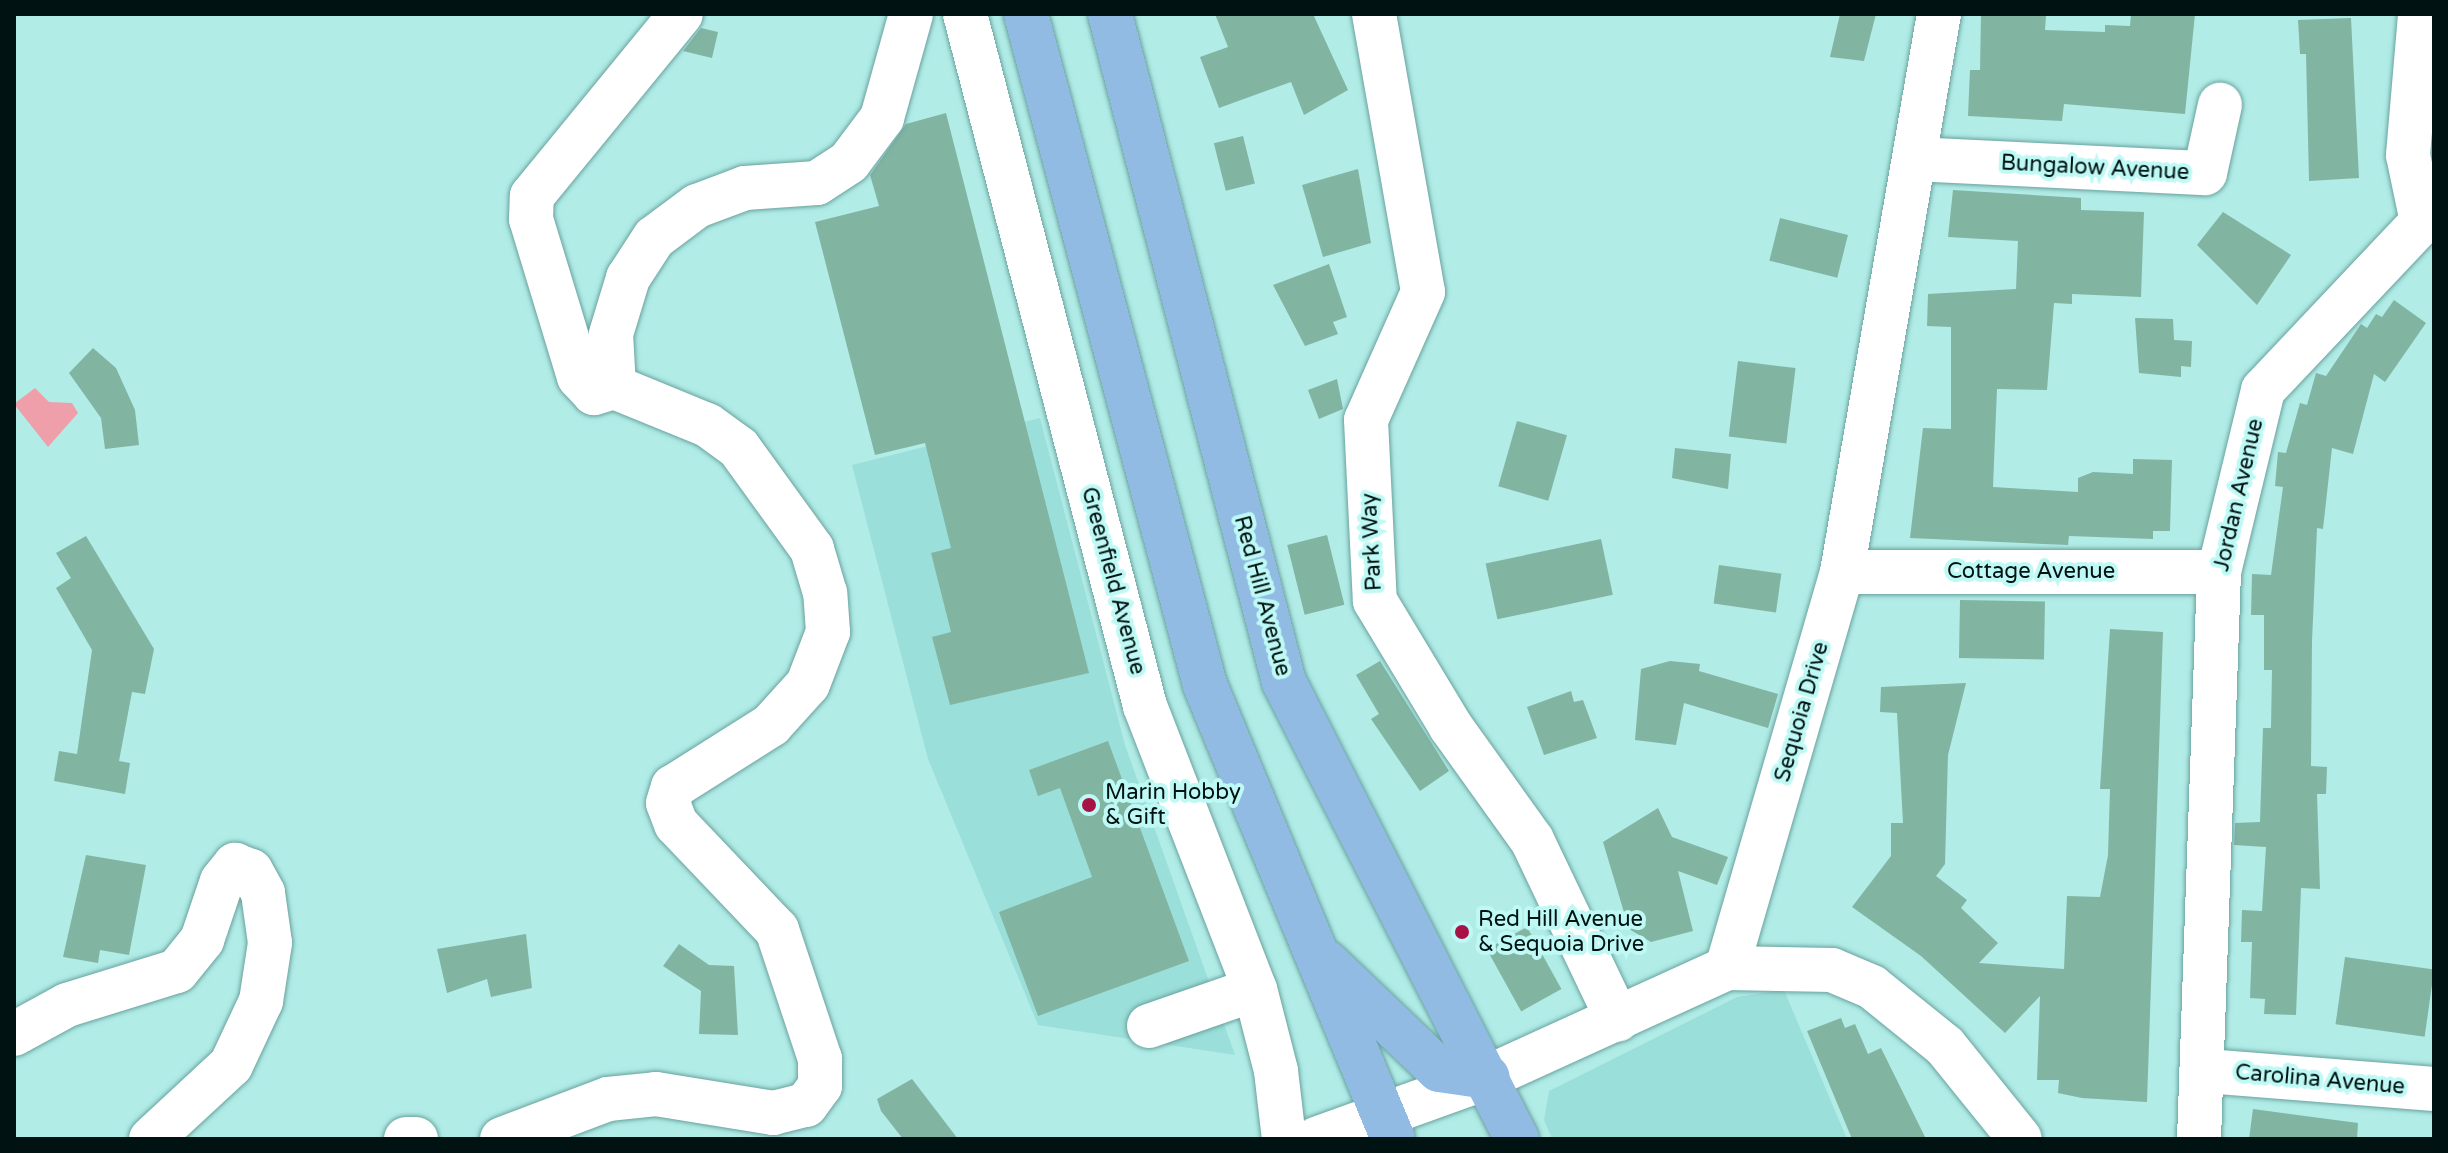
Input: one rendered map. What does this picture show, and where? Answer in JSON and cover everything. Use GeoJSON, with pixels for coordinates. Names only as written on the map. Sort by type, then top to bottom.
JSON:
{"type":"FeatureCollection","features":[{"type":"Feature","properties":{"kind":"main road"},"geometry":{"type":"LineString","coordinates":[[1026,14],[1205,685],[1312,950],[1389,1129]]}},
{"type":"Feature","properties":{"kind":"main road","name":"Red Hill Avenue"},"geometry":{"type":"LineString","coordinates":[[1110,14],[1284,682],[1517,1139]]}},
{"type":"Feature","properties":{"kind":"main road"},"geometry":{"type":"LineString","coordinates":[[1312,950],[1439,1070],[1488,1077]]}},
{"type":"Feature","properties":{"kind":"street"},"geometry":{"type":"LineString","coordinates":[[502,1139],[608,1099],[656,1094],[773,1113],[806,1105],[820,1086],[820,1059],[777,930],[676,824],[668,803],[673,787],[771,725],[808,684],[828,632],[812,549],[739,448],[707,425],[614,387],[594,393],[579,377],[531,219],[532,196],[681,14]]}},
{"type":"Feature","properties":{"kind":"street"},"geometry":{"type":"LineString","coordinates":[[614,387],[611,334],[628,278],[654,238],[697,206],[745,188],[817,183],[849,162],[882,118],[911,14]]}},
{"type":"Feature","properties":{"kind":"street","name":"Greenfield Avenue"},"geometry":{"type":"LineString","coordinates":[[965,14],[1145,706],[1255,989],[1276,1071],[1284,1139]]}},
{"type":"Feature","properties":{"kind":"street","name":"Park Way"},"geometry":{"type":"LineString","coordinates":[[1374,14],[1423,292],[1366,420],[1375,601],[1451,727],[1532,840],[1618,1020]]}},
{"type":"Feature","properties":{"kind":"street","name":"Sequoia Drive"},"geometry":{"type":"LineString","coordinates":[[1727,968],[1842,572],[1939,14]]}},
{"type":"Feature","properties":{"kind":"street","name":"Jordan Avenue"},"geometry":{"type":"LineString","coordinates":[[2199,1139],[2206,1071],[2219,572],[2263,390],[2428,221],[2408,155],[2420,14]]}},
{"type":"Feature","properties":{"kind":"street","name":"Bungalow Avenue"},"geometry":{"type":"LineString","coordinates":[[1915,159],[2205,173],[2220,105]]}},
{"type":"Feature","properties":{"kind":"street","name":"Cottage Avenue"},"geometry":{"type":"LineString","coordinates":[[1842,572],[2219,572]]}},
{"type":"Feature","properties":{"kind":"street"},"geometry":{"type":"LineString","coordinates":[[14,1034],[67,1005],[177,971],[202,940],[222,881],[235,865],[251,871],[263,893],[270,943],[261,1001],[231,1065],[151,1139]]}},
{"type":"Feature","properties":{"kind":"street"},"geometry":{"type":"LineString","coordinates":[[1316,1139],[1389,1129],[1488,1077],[1727,968],[1832,970],[1872,987],[1945,1046],[2020,1139]]}},
{"type":"Feature","properties":{"kind":"street"},"geometry":{"type":"LineString","coordinates":[[1149,1026],[1255,989]]}},
{"type":"Feature","properties":{"kind":"street","name":"Carolina Avenue"},"geometry":{"type":"LineString","coordinates":[[2206,1071],[2434,1089]]}},
{"type":"Feature","properties":{"kind":"street"},"geometry":{"type":"LineString","coordinates":[[406,1139],[416,1139]]}},
{"type":"Feature","properties":{"kind":"shaded area"},"geometry":{"type":"Polygon","coordinates":[[[35,388],[49,402],[72,403],[78,413],[48,447],[14,404],[35,388]]]}},
{"type":"Feature","properties":{"kind":"shaded area"},"geometry":{"type":"Polygon","coordinates":[[[1040,418],[1125,745],[1235,1055],[1038,1025],[928,759],[852,465],[1040,418]]]}},
{"type":"Feature","properties":{"kind":"shaded area"},"geometry":{"type":"Polygon","coordinates":[[[1784,990],[1847,1139],[1552,1139],[1544,1120],[1549,1091],[1737,997],[1784,990]]]}},
{"type":"Feature","properties":{"kind":"building"},"geometry":{"type":"Polygon","coordinates":[[[1215,14],[1313,14],[1348,90],[1304,115],[1291,82],[1219,108],[1200,57],[1228,47],[1215,14]]]}},
{"type":"Feature","properties":{"kind":"building"},"geometry":{"type":"Polygon","coordinates":[[[1840,14],[1876,14],[1864,61],[1830,57],[1840,14]]]}},
{"type":"Feature","properties":{"kind":"building"},"geometry":{"type":"Polygon","coordinates":[[[1981,14],[2039,14],[2046,16],[2045,30],[2105,32],[2105,25],[2130,26],[2131,14],[2195,14],[2185,114],[2064,104],[2062,121],[1968,116],[1970,70],[1980,70],[1981,14]]]}},
{"type":"Feature","properties":{"kind":"building"},"geometry":{"type":"Polygon","coordinates":[[[2351,18],[2359,178],[2309,181],[2306,54],[2300,54],[2298,20],[2351,18]]]}},
{"type":"Feature","properties":{"kind":"building"},"geometry":{"type":"Polygon","coordinates":[[[701,28],[718,32],[712,58],[683,51],[701,28]]]}},
{"type":"Feature","properties":{"kind":"building"},"geometry":{"type":"Polygon","coordinates":[[[946,113],[1089,673],[950,705],[932,637],[951,632],[931,553],[951,548],[925,443],[875,455],[815,222],[879,206],[870,175],[906,124],[946,113]]]}},
{"type":"Feature","properties":{"kind":"building"},"geometry":{"type":"Polygon","coordinates":[[[1243,136],[1255,184],[1226,191],[1214,143],[1243,136]]]}},
{"type":"Feature","properties":{"kind":"building"},"geometry":{"type":"Polygon","coordinates":[[[1358,169],[1371,243],[1323,257],[1302,185],[1358,169]]]}},
{"type":"Feature","properties":{"kind":"building"},"geometry":{"type":"Polygon","coordinates":[[[1953,190],[2081,198],[2081,210],[2144,212],[2141,297],[2072,294],[2072,304],[2054,303],[2047,390],[1997,389],[1993,487],[2078,492],[2078,478],[2093,472],[2133,474],[2133,459],[2172,460],[2170,531],[2153,531],[2153,539],[2069,536],[2068,545],[1910,538],[1923,428],[1951,429],[1951,327],[1927,326],[1928,294],[2016,289],[2018,241],[1948,237],[1953,190]]]}},
{"type":"Feature","properties":{"kind":"building"},"geometry":{"type":"Polygon","coordinates":[[[2223,212],[2291,255],[2257,305],[2197,245],[2223,212]]]}},
{"type":"Feature","properties":{"kind":"building"},"geometry":{"type":"Polygon","coordinates":[[[1780,218],[1848,235],[1837,278],[1769,261],[1780,218]]]}},
{"type":"Feature","properties":{"kind":"building"},"geometry":{"type":"Polygon","coordinates":[[[1329,264],[1347,317],[1333,322],[1338,334],[1305,346],[1273,285],[1329,264]]]}},
{"type":"Feature","properties":{"kind":"building"},"geometry":{"type":"Polygon","coordinates":[[[2394,300],[2426,323],[2385,382],[2374,374],[2353,454],[2332,448],[2323,529],[2317,528],[2312,641],[2311,766],[2327,767],[2326,794],[2317,794],[2320,889],[2301,888],[2296,1015],[2264,1014],[2265,999],[2250,998],[2252,942],[2241,942],[2242,910],[2262,911],[2266,847],[2234,845],[2235,823],[2260,822],[2263,728],[2271,728],[2272,670],[2264,670],[2264,615],[2251,615],[2252,574],[2271,575],[2283,487],[2275,486],[2278,452],[2286,453],[2300,403],[2307,405],[2316,373],[2326,376],[2361,324],[2367,328],[2376,314],[2382,317],[2394,300]]]}},
{"type":"Feature","properties":{"kind":"building"},"geometry":{"type":"Polygon","coordinates":[[[2135,318],[2173,319],[2174,340],[2192,341],[2191,367],[2181,366],[2181,377],[2139,373],[2135,318]]]}},
{"type":"Feature","properties":{"kind":"building"},"geometry":{"type":"Polygon","coordinates":[[[93,348],[116,368],[135,410],[139,445],[105,449],[101,418],[69,373],[93,348]]]}},
{"type":"Feature","properties":{"kind":"building"},"geometry":{"type":"Polygon","coordinates":[[[1738,361],[1796,368],[1786,444],[1729,436],[1738,361]]]}},
{"type":"Feature","properties":{"kind":"building"},"geometry":{"type":"Polygon","coordinates":[[[1337,379],[1343,409],[1319,419],[1308,390],[1337,379]]]}},
{"type":"Feature","properties":{"kind":"building"},"geometry":{"type":"Polygon","coordinates":[[[1517,421],[1567,435],[1548,501],[1498,486],[1517,421]]]}},
{"type":"Feature","properties":{"kind":"building"},"geometry":{"type":"Polygon","coordinates":[[[1675,448],[1731,454],[1728,489],[1672,478],[1675,448]]]}},
{"type":"Feature","properties":{"kind":"building"},"geometry":{"type":"Polygon","coordinates":[[[1327,535],[1344,605],[1305,615],[1287,545],[1327,535]]]}},
{"type":"Feature","properties":{"kind":"building"},"geometry":{"type":"Polygon","coordinates":[[[86,536],[154,649],[145,694],[132,692],[119,761],[130,763],[125,794],[54,781],[59,751],[77,754],[92,650],[56,588],[71,578],[56,553],[86,536]]]}},
{"type":"Feature","properties":{"kind":"building"},"geometry":{"type":"Polygon","coordinates":[[[1601,539],[1613,595],[1497,619],[1486,564],[1601,539]]]}},
{"type":"Feature","properties":{"kind":"building"},"geometry":{"type":"Polygon","coordinates":[[[1719,565],[1781,574],[1776,612],[1714,604],[1719,565]]]}},
{"type":"Feature","properties":{"kind":"building"},"geometry":{"type":"Polygon","coordinates":[[[1960,600],[2045,601],[2044,659],[1959,658],[1960,600]]]}},
{"type":"Feature","properties":{"kind":"building"},"geometry":{"type":"Polygon","coordinates":[[[2110,629],[2163,632],[2147,1102],[2082,1098],[2058,1093],[2059,1080],[2037,1080],[2040,996],[2005,1033],[1921,956],[1852,907],[1891,856],[1891,823],[1903,823],[1897,713],[1880,712],[1881,687],[1966,683],[1948,755],[1945,864],[1936,876],[1967,900],[1961,908],[1998,943],[1979,963],[2064,969],[2067,896],[2100,897],[2108,855],[2110,789],[2100,789],[2110,629]]]}},
{"type":"Feature","properties":{"kind":"building"},"geometry":{"type":"Polygon","coordinates":[[[1380,661],[1449,771],[1420,791],[1371,719],[1379,714],[1356,675],[1380,661]]]}},
{"type":"Feature","properties":{"kind":"building"},"geometry":{"type":"Polygon","coordinates":[[[1670,661],[1700,664],[1699,671],[1778,694],[1768,728],[1684,703],[1676,745],[1635,740],[1641,669],[1670,661]]]}},
{"type":"Feature","properties":{"kind":"building"},"geometry":{"type":"Polygon","coordinates":[[[1571,691],[1574,702],[1583,700],[1597,738],[1544,755],[1527,707],[1571,691]]]}},
{"type":"Feature","properties":{"kind":"building"},"geometry":{"type":"Polygon","coordinates":[[[1108,741],[1189,961],[1038,1016],[999,912],[1092,877],[1060,788],[1038,796],[1029,770],[1108,741]]]}},
{"type":"Feature","properties":{"kind":"building"},"geometry":{"type":"Polygon","coordinates":[[[1658,808],[1672,837],[1728,857],[1717,885],[1678,871],[1693,931],[1651,942],[1629,929],[1603,842],[1658,808]]]}},
{"type":"Feature","properties":{"kind":"building"},"geometry":{"type":"Polygon","coordinates":[[[86,855],[146,865],[129,955],[100,950],[98,963],[63,957],[86,855]]]}},
{"type":"Feature","properties":{"kind":"building"},"geometry":{"type":"Polygon","coordinates":[[[1527,927],[1561,989],[1521,1011],[1487,949],[1527,927]]]}},
{"type":"Feature","properties":{"kind":"building"},"geometry":{"type":"Polygon","coordinates":[[[526,934],[532,988],[491,997],[487,979],[447,993],[437,949],[526,934]]]}},
{"type":"Feature","properties":{"kind":"building"},"geometry":{"type":"Polygon","coordinates":[[[679,944],[709,965],[734,966],[738,1035],[699,1034],[701,991],[663,966],[679,944]]]}},
{"type":"Feature","properties":{"kind":"building"},"geometry":{"type":"Polygon","coordinates":[[[2345,957],[2434,970],[2425,1037],[2336,1024],[2345,957]]]}},
{"type":"Feature","properties":{"kind":"building"},"geometry":{"type":"Polygon","coordinates":[[[1841,1018],[1845,1028],[1855,1024],[1868,1054],[1881,1048],[1926,1139],[1852,1139],[1807,1031],[1841,1018]]]}},
{"type":"Feature","properties":{"kind":"building"},"geometry":{"type":"Polygon","coordinates":[[[912,1079],[958,1139],[903,1139],[881,1111],[877,1099],[912,1079]]]}},
{"type":"Feature","properties":{"kind":"building"},"geometry":{"type":"Polygon","coordinates":[[[2253,1109],[2358,1123],[2357,1139],[2249,1139],[2253,1109]]]}},
{"type":"Feature","properties":{"kind":"place","name":"Marin Hobby & Gift"},"geometry":{"type":"Point","coordinates":[1089,805]}},
{"type":"Feature","properties":{"kind":"place","name":"Red Hill Avenue & Sequoia Drive"},"geometry":{"type":"Point","coordinates":[1462,932]}}]}
